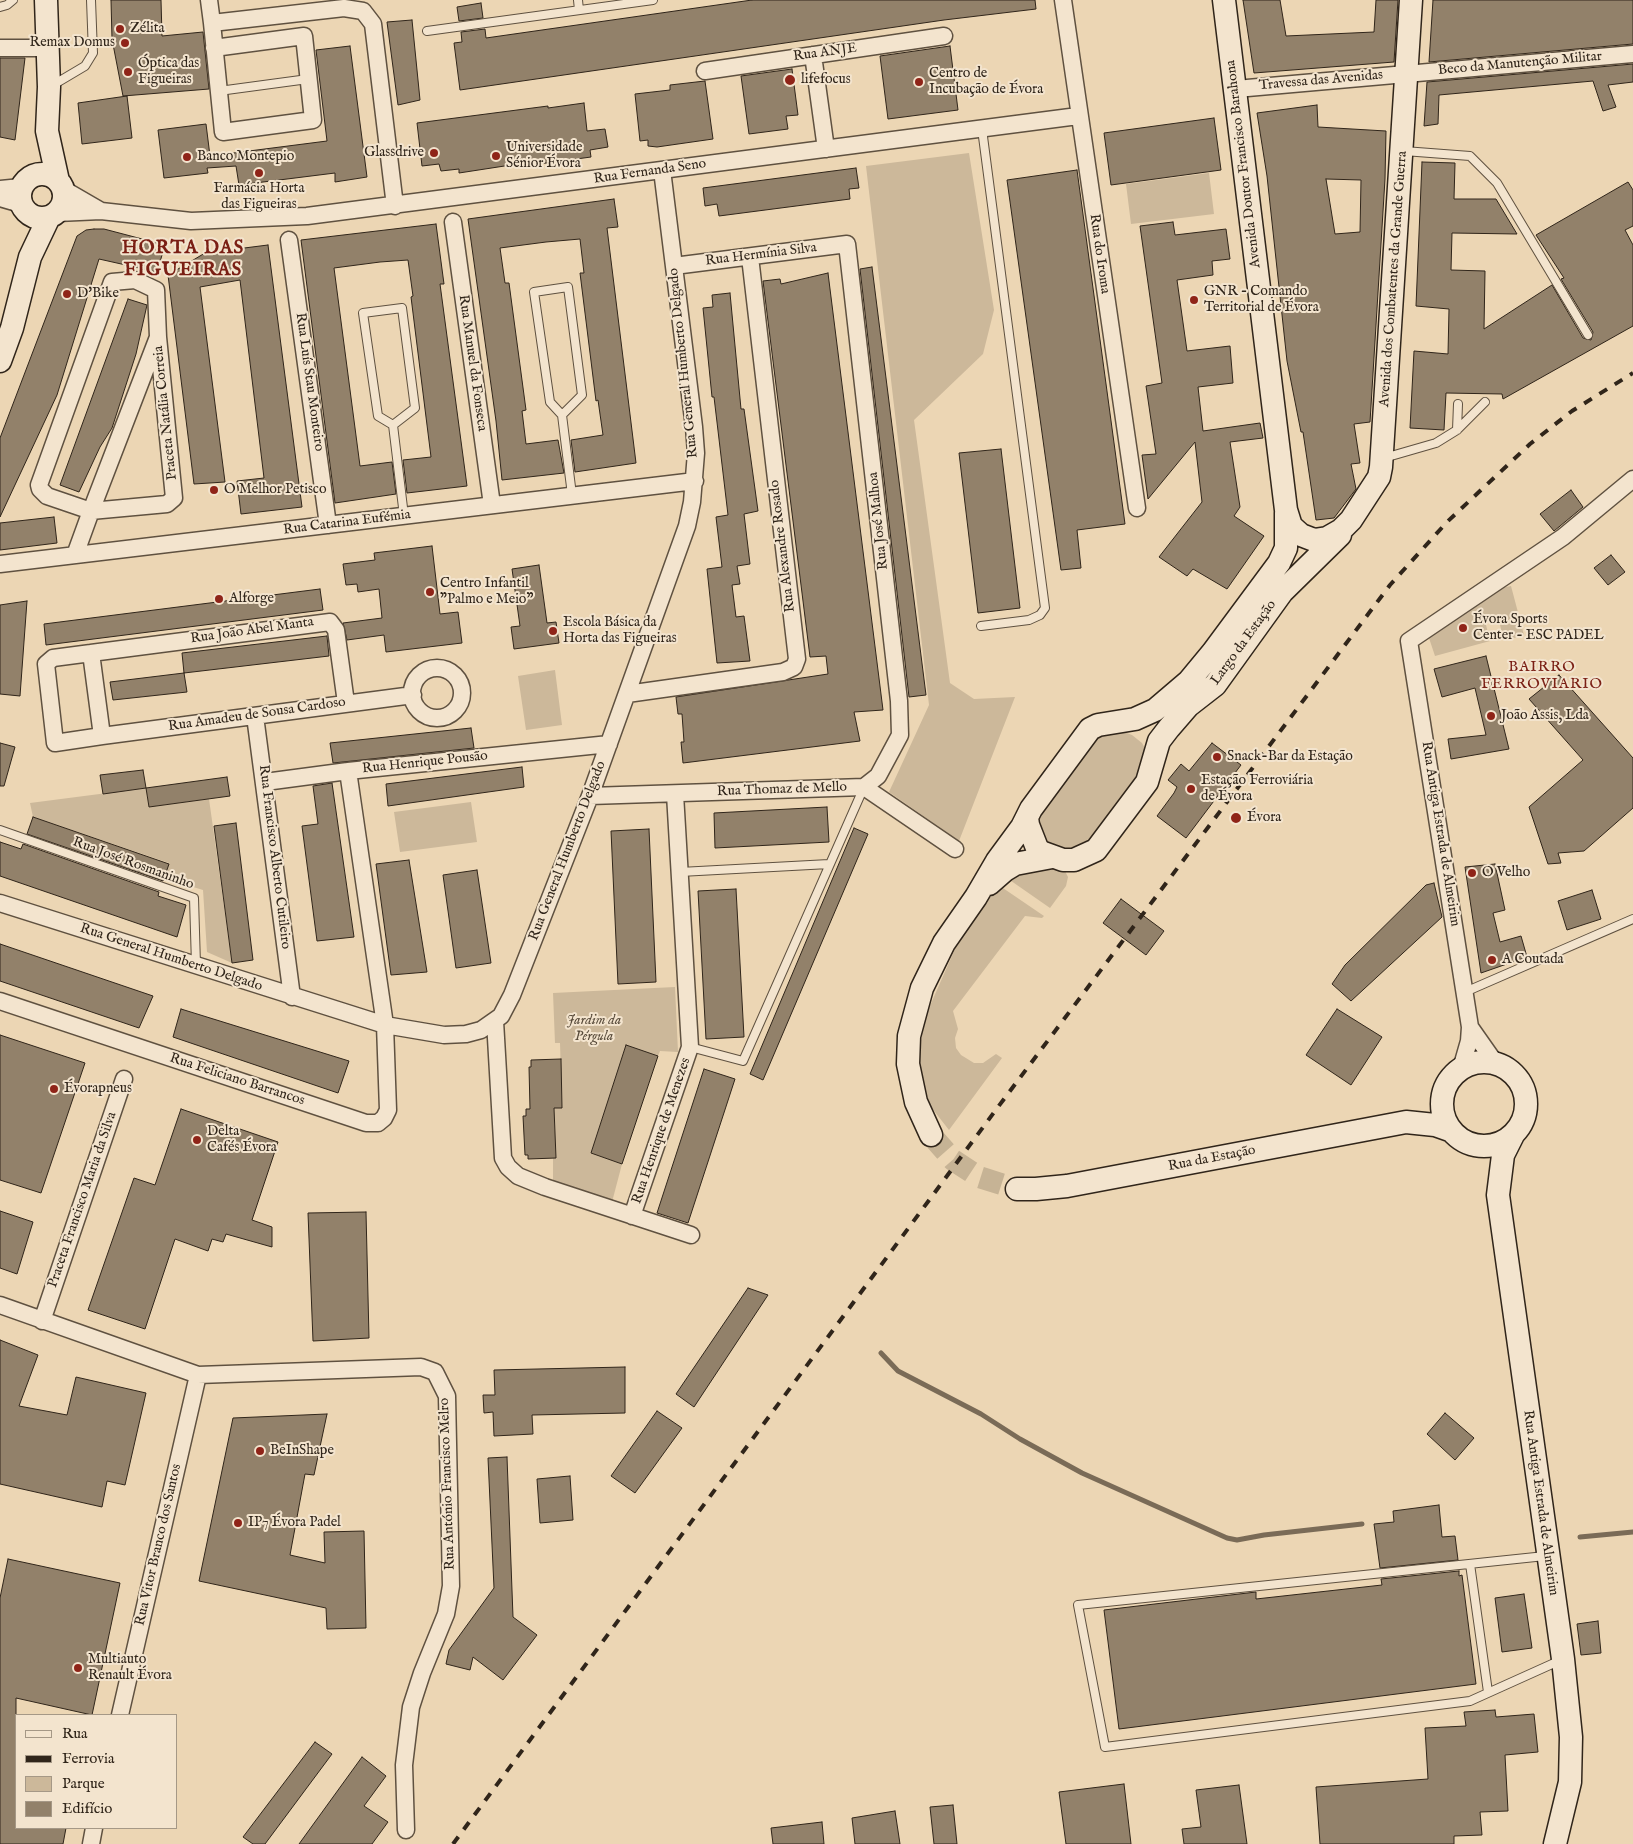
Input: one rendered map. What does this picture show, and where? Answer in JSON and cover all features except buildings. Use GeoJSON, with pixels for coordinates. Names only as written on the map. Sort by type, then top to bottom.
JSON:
{"type":"FeatureCollection","features":[{"type":"Feature","properties":{"kind":"street"},"geometry":{"type":"LineString","coordinates":[[0,361],[12,328],[30,257],[53,215],[62,206],[61,185],[47,131],[49,87],[46,0]]}},
{"type":"Feature","properties":{"kind":"street"},"geometry":{"type":"LineString","coordinates":[[210,0],[214,48],[223,132],[312,120],[304,36],[214,48]]}},
{"type":"Feature","properties":{"kind":"street","name":"Rua do Iroma"},"geometry":{"type":"LineString","coordinates":[[1063,0],[1078,116],[1137,508]]}},
{"type":"Feature","properties":{"kind":"street","name":"Avenida Doutor Francisco Barahona"},"geometry":{"type":"LineString","coordinates":[[1224,0],[1286,510],[1291,526],[1301,535],[1314,540],[1327,538]]}},
{"type":"Feature","properties":{"kind":"street","name":"Avenida dos Combatentes da Grande Guerra"},"geometry":{"type":"LineString","coordinates":[[1327,538],[1351,520],[1379,477],[1382,459],[1411,0]]}},
{"type":"Feature","properties":{"kind":"street"},"geometry":{"type":"LineString","coordinates":[[212,23],[344,8],[364,11],[373,24],[395,206]]}},
{"type":"Feature","properties":{"kind":"street","name":"Rua ANJE"},"geometry":{"type":"LineString","coordinates":[[705,70],[944,36]]}},
{"type":"Feature","properties":{"kind":"street"},"geometry":{"type":"LineString","coordinates":[[0,48],[48,48]]}},
{"type":"Feature","properties":{"kind":"street","name":"Beco da Manutenção Militar"},"geometry":{"type":"LineString","coordinates":[[1406,74],[1633,54]]}},
{"type":"Feature","properties":{"kind":"street"},"geometry":{"type":"LineString","coordinates":[[813,55],[826,149]]}},
{"type":"Feature","properties":{"kind":"street","name":"Travessa das Avenidas"},"geometry":{"type":"LineString","coordinates":[[1236,89],[1406,74]]}},
{"type":"Feature","properties":{"kind":"street","name":"Rua Fernanda Seno"},"geometry":{"type":"LineString","coordinates":[[53,215],[101,211],[167,219],[234,220],[307,216],[1078,116]]}},
{"type":"Feature","properties":{"kind":"street"},"geometry":{"type":"LineString","coordinates":[[30,257],[17,194],[47,131]]}},
{"type":"Feature","properties":{"kind":"street","name":"Rua General Humberto Delgado"},"geometry":{"type":"LineString","coordinates":[[0,903],[292,998],[385,1025],[444,1035],[466,1034],[481,1030],[506,1010],[590,796],[687,526],[695,481],[694,427],[662,170]]}},
{"type":"Feature","properties":{"kind":"street"},"geometry":{"type":"LineString","coordinates":[[17,194],[51,176],[61,185]]}},
{"type":"Feature","properties":{"kind":"street","name":"Rua Fernanda Seno"},"geometry":{"type":"LineString","coordinates":[[61,185],[101,211]]}},
{"type":"Feature","properties":{"kind":"street"},"geometry":{"type":"LineString","coordinates":[[17,194],[40,218],[53,215]]}},
{"type":"Feature","properties":{"kind":"street","name":"Rua Manuel da Fonseca"},"geometry":{"type":"LineString","coordinates":[[453,222],[492,505]]}},
{"type":"Feature","properties":{"kind":"street","name":"Rua Luís Stau Monteiro"},"geometry":{"type":"LineString","coordinates":[[289,240],[328,525]]}},
{"type":"Feature","properties":{"kind":"street","name":"Rua Hermínia Silva"},"geometry":{"type":"LineString","coordinates":[[674,266],[847,244]]}},
{"type":"Feature","properties":{"kind":"street","name":"Rua José Malhoa"},"geometry":{"type":"LineString","coordinates":[[847,244],[899,701],[900,726],[900,735],[888,760],[878,776],[864,787]]}},
{"type":"Feature","properties":{"kind":"street","name":"Rua Alexandre Rosado"},"geometry":{"type":"LineString","coordinates":[[627,694],[783,672],[794,667],[797,659],[750,257]]}},
{"type":"Feature","properties":{"kind":"street"},"geometry":{"type":"LineString","coordinates":[[91,511],[47,496],[39,485],[112,282],[136,280],[156,290],[158,338]]}},
{"type":"Feature","properties":{"kind":"street","name":"Praceta Natália Correia"},"geometry":{"type":"LineString","coordinates":[[91,511],[167,504],[174,498],[158,338]]}},
{"type":"Feature","properties":{"kind":"street","name":"Praceta Natália Correia"},"geometry":{"type":"LineString","coordinates":[[75,555],[158,338]]}},
{"type":"Feature","properties":{"kind":"street","name":"Rua Antiga Estrada de Almeirim"},"geometry":{"type":"LineString","coordinates":[[1461,1069],[1469,1041],[1470,1026],[1408,641],[1563,537],[1633,479]]}},
{"type":"Feature","properties":{"kind":"street","name":"Rua Catarina Eufémia"},"geometry":{"type":"LineString","coordinates":[[0,564],[695,481]]}},
{"type":"Feature","properties":{"kind":"street","name":"Largo da Estação"},"geometry":{"type":"LineString","coordinates":[[1027,817],[1090,729],[1111,723],[1135,720],[1160,707],[1189,681],[1214,652],[1279,563],[1286,548],[1286,510]]}},
{"type":"Feature","properties":{"kind":"street","name":"Largo da Estação"},"geometry":{"type":"LineString","coordinates":[[1052,857],[1074,860],[1096,850],[1147,782],[1160,741],[1169,728],[1188,706],[1215,684],[1282,592],[1351,520]]}},
{"type":"Feature","properties":{"kind":"street","name":"Rua João Abel Manta"},"geometry":{"type":"LineString","coordinates":[[102,736],[55,743],[45,669],[49,660],[330,622],[336,630],[346,703]]}},
{"type":"Feature","properties":{"kind":"street"},"geometry":{"type":"LineString","coordinates":[[91,653],[102,736]]}},
{"type":"Feature","properties":{"kind":"street","name":"Rua Amadeu de Sousa Cardoso"},"geometry":{"type":"LineString","coordinates":[[102,736],[413,695]]}},
{"type":"Feature","properties":{"kind":"street","name":"Rua Francisco Alberto Cutileiro"},"geometry":{"type":"LineString","coordinates":[[255,716],[292,998]]}},
{"type":"Feature","properties":{"kind":"street"},"geometry":{"type":"LineString","coordinates":[[1111,723],[1136,731],[1148,741],[1152,750],[1151,773]]}},
{"type":"Feature","properties":{"kind":"street","name":"Rua Henrique Pousão"},"geometry":{"type":"LineString","coordinates":[[385,1025],[348,770],[609,744]]}},
{"type":"Feature","properties":{"kind":"street"},"geometry":{"type":"LineString","coordinates":[[265,782],[348,770]]}},
{"type":"Feature","properties":{"kind":"street","name":"Rua Thomaz de Mello"},"geometry":{"type":"LineString","coordinates":[[590,796],[864,787],[955,849]]}},
{"type":"Feature","properties":{"kind":"street","name":"Rua Henrique de Menezes"},"geometry":{"type":"LineString","coordinates":[[494,1021],[503,1158],[508,1168],[518,1176],[545,1187],[632,1216],[690,1046],[675,794]]}},
{"type":"Feature","properties":{"kind":"street"},"geometry":{"type":"LineString","coordinates":[[1027,817],[1031,835],[1037,848],[1052,857]]}},
{"type":"Feature","properties":{"kind":"street"},"geometry":{"type":"LineString","coordinates":[[931,1135],[923,1120],[911,1085],[908,1064],[909,1036],[922,988],[944,943],[1027,817]]}},
{"type":"Feature","properties":{"kind":"street"},"geometry":{"type":"LineString","coordinates":[[976,897],[1004,870],[1015,864],[1052,857]]}},
{"type":"Feature","properties":{"kind":"street","name":"Rua Feliciano Barrancos"},"geometry":{"type":"LineString","coordinates":[[0,1000],[366,1123],[378,1123],[384,1118],[388,1110],[385,1025]]}},
{"type":"Feature","properties":{"kind":"street","name":"Rua Antiga Estrada de Almeirim"},"geometry":{"type":"LineString","coordinates":[[1470,1026],[1496,1064]]}},
{"type":"Feature","properties":{"kind":"street"},"geometry":{"type":"LineString","coordinates":[[1480,1063],[1496,1064],[1508,1069],[1519,1080],[1526,1100],[1523,1121],[1513,1135],[1494,1145],[1470,1144],[1452,1131],[1443,1113],[1444,1092],[1453,1076],[1461,1069],[1480,1063]]}},
{"type":"Feature","properties":{"kind":"street","name":"Praceta Francisco Maria da Silva"},"geometry":{"type":"LineString","coordinates":[[42,1321],[124,1079]]}},
{"type":"Feature","properties":{"kind":"street","name":"Rua da Estação"},"geometry":{"type":"LineString","coordinates":[[1406,1122],[1432,1106],[1444,1092]]}},
{"type":"Feature","properties":{"kind":"street","name":"Rua da Estação"},"geometry":{"type":"LineString","coordinates":[[1017,1189],[1036,1190],[1067,1186],[1406,1122],[1435,1125],[1452,1131]]}},
{"type":"Feature","properties":{"kind":"street","name":"Rua Antiga Estrada de Almeirim"},"geometry":{"type":"LineString","coordinates":[[1513,1135],[1503,1154],[1498,1194],[1547,1556],[1563,1659],[1571,1751],[1570,1782],[1555,1844]]}},
{"type":"Feature","properties":{"kind":"street","name":"Rua Antiga Estrada de Almeirim"},"geometry":{"type":"LineString","coordinates":[[1470,1144],[1489,1174],[1498,1194]]}},
{"type":"Feature","properties":{"kind":"street"},"geometry":{"type":"LineString","coordinates":[[632,1216],[691,1235]]}},
{"type":"Feature","properties":{"kind":"street","name":"Rua António Francisco Melro"},"geometry":{"type":"LineString","coordinates":[[0,1305],[198,1375],[421,1366],[434,1372],[442,1383],[447,1396],[451,1586],[446,1614],[422,1673],[411,1707],[404,1765],[406,1830]]}},
{"type":"Feature","properties":{"kind":"street","name":"Rua Vitor Branco dos Santos"},"geometry":{"type":"LineString","coordinates":[[120,1714],[198,1375]]}},
{"type":"Feature","properties":{"kind":"street","name":"Rua Antiga Estrada de Almeirim"},"geometry":{"type":"LineString","coordinates":[[1546,1844],[1563,1812]]}},
{"type":"Feature","properties":{"kind":"street"},"geometry":{"type":"LineString","coordinates":[[91,1844],[94,1829]]}},
{"type":"Feature","properties":{"kind":"lane"},"geometry":{"type":"LineString","coordinates":[[0,6],[7,5],[13,0]]}},
{"type":"Feature","properties":{"kind":"lane"},"geometry":{"type":"LineString","coordinates":[[49,87],[84,66],[93,53],[91,0]]}},
{"type":"Feature","properties":{"kind":"lane"},"geometry":{"type":"LineString","coordinates":[[578,0],[579,10]]}},
{"type":"Feature","properties":{"kind":"lane"},"geometry":{"type":"LineString","coordinates":[[428,31],[653,0]]}},
{"type":"Feature","properties":{"kind":"lane"},"geometry":{"type":"LineString","coordinates":[[219,91],[308,79]]}},
{"type":"Feature","properties":{"kind":"lane"},"geometry":{"type":"LineString","coordinates":[[981,626],[1029,620],[1040,616],[1046,608],[982,129]]}},
{"type":"Feature","properties":{"kind":"lane"},"geometry":{"type":"LineString","coordinates":[[1402,151],[1470,156],[1497,183],[1588,335]]}},
{"type":"Feature","properties":{"kind":"lane"},"geometry":{"type":"LineString","coordinates":[[562,415],[582,395],[568,287],[534,292],[550,402],[562,415],[572,495]]}},
{"type":"Feature","properties":{"kind":"lane"},"geometry":{"type":"LineString","coordinates":[[393,426],[416,408],[402,308],[364,313],[378,416],[393,426],[404,516]]}},
{"type":"Feature","properties":{"kind":"lane"},"geometry":{"type":"LineString","coordinates":[[1382,459],[1436,444],[1457,430],[1485,402]]}},
{"type":"Feature","properties":{"kind":"lane"},"geometry":{"type":"LineString","coordinates":[[1457,430],[1458,404]]}},
{"type":"Feature","properties":{"kind":"lane"},"geometry":{"type":"LineString","coordinates":[[690,1046],[743,1062],[828,864],[864,787]]}},
{"type":"Feature","properties":{"kind":"lane","name":"Rua José Rosmaninho"},"geometry":{"type":"LineString","coordinates":[[0,830],[194,898],[196,967]]}},
{"type":"Feature","properties":{"kind":"lane"},"geometry":{"type":"LineString","coordinates":[[680,872],[828,864]]}},
{"type":"Feature","properties":{"kind":"lane"},"geometry":{"type":"LineString","coordinates":[[1465,992],[1633,919]]}},
{"type":"Feature","properties":{"kind":"lane"},"geometry":{"type":"LineString","coordinates":[[1547,1556],[1078,1605],[1105,1747],[1470,1701],[1563,1659]]}},
{"type":"Feature","properties":{"kind":"lane"},"geometry":{"type":"LineString","coordinates":[[1470,1564],[1488,1692]]}},
{"type":"Feature","properties":{"kind":"green space"},"geometry":{"type":"Polygon","coordinates":[[[969,153],[994,310],[983,354],[914,420],[950,683],[974,699],[1015,697],[959,841],[889,792],[929,705],[866,166],[969,153]]]}},
{"type":"Feature","properties":{"kind":"green space"},"geometry":{"type":"Polygon","coordinates":[[[1209,173],[1214,214],[1131,224],[1126,184],[1209,173]]]}},
{"type":"Feature","properties":{"kind":"green space","name":"Évora Sports Center - ESC PADEL"},"geometry":{"type":"Polygon","coordinates":[[[1511,586],[1524,635],[1504,641],[1498,617],[1485,621],[1490,641],[1435,656],[1428,635],[1502,588],[1511,586]]]}},
{"type":"Feature","properties":{"kind":"green space"},"geometry":{"type":"Polygon","coordinates":[[[555,670],[562,725],[526,730],[518,676],[555,670]]]}},
{"type":"Feature","properties":{"kind":"green space"},"geometry":{"type":"Polygon","coordinates":[[[1122,731],[1132,735],[1142,743],[1147,752],[1142,780],[1078,853],[1043,847],[1032,816],[1093,735],[1122,731]]]}},
{"type":"Feature","properties":{"kind":"green space"},"geometry":{"type":"Polygon","coordinates":[[[146,788],[149,807],[209,799],[232,963],[207,952],[203,890],[164,878],[169,863],[33,817],[30,803],[146,788]]]}},
{"type":"Feature","properties":{"kind":"green space"},"geometry":{"type":"Polygon","coordinates":[[[471,802],[477,842],[400,852],[394,812],[471,802]]]}},
{"type":"Feature","properties":{"kind":"green space"},"geometry":{"type":"Polygon","coordinates":[[[1029,864],[1064,869],[1068,877],[1066,886],[1050,908],[1004,876],[1029,864]]]}},
{"type":"Feature","properties":{"kind":"green space"},"geometry":{"type":"Polygon","coordinates":[[[997,884],[1044,916],[1042,918],[1025,916],[953,1011],[958,1029],[955,1038],[956,1048],[961,1055],[974,1063],[983,1063],[996,1054],[1002,1058],[949,1130],[931,1107],[922,1082],[919,1058],[922,1031],[929,1008],[955,949],[997,884]]]}},
{"type":"Feature","properties":{"kind":"green space","name":"Jardim da Pérgula"},"geometry":{"type":"Polygon","coordinates":[[[675,987],[678,1052],[660,1051],[658,1056],[626,1046],[591,1153],[622,1164],[612,1202],[553,1182],[553,1158],[556,1157],[554,1108],[562,1107],[560,1043],[555,1043],[553,993],[675,987]]]}},
{"type":"Feature","properties":{"kind":"waterway"},"geometry":{"type":"LineString","coordinates":[[881,1353],[898,1371],[981,1414],[1020,1439],[1082,1473],[1227,1538],[1237,1540],[1264,1535],[1362,1524]]}},
{"type":"Feature","properties":{"kind":"waterway"},"geometry":{"type":"LineString","coordinates":[[1580,1537],[1633,1532]]}},
{"type":"Feature","properties":{"kind":"tunnel"},"geometry":{"type":"LineString","coordinates":[[931,1135],[953,1160],[979,1177],[1017,1189]]}},
{"type":"Feature","properties":{"kind":"railway"},"geometry":{"type":"LineString","coordinates":[[453,1844],[995,1111],[1390,585],[1447,522],[1530,444],[1572,411],[1633,373]]}},
{"type":"Feature","properties":{"kind":"place","name":"Zélita"},"geometry":{"type":"Point","coordinates":[120,29]}},
{"type":"Feature","properties":{"kind":"place","name":"Remax Domus"},"geometry":{"type":"Point","coordinates":[125,43]}},
{"type":"Feature","properties":{"kind":"place","name":"Óptica das Figueiras"},"geometry":{"type":"Point","coordinates":[128,72]}},
{"type":"Feature","properties":{"kind":"place","name":"lifefocus"},"geometry":{"type":"Point","coordinates":[790,80]}},
{"type":"Feature","properties":{"kind":"place","name":"Centro de Incubação de Évora"},"geometry":{"type":"Point","coordinates":[919,82]}},
{"type":"Feature","properties":{"kind":"place","name":"Glassdrive"},"geometry":{"type":"Point","coordinates":[434,153]}},
{"type":"Feature","properties":{"kind":"place","name":"Universidade Sénior Évora"},"geometry":{"type":"Point","coordinates":[496,156]}},
{"type":"Feature","properties":{"kind":"place","name":"Banco Montepio"},"geometry":{"type":"Point","coordinates":[187,157]}},
{"type":"Feature","properties":{"kind":"place","name":"Farmácia Horta das Figueiras"},"geometry":{"type":"Point","coordinates":[259,173]}},
{"type":"Feature","properties":{"kind":"place","name":"D'Bike"},"geometry":{"type":"Point","coordinates":[67,294]}},
{"type":"Feature","properties":{"kind":"place","name":"GNR - Comando Territorial de Évora"},"geometry":{"type":"Point","coordinates":[1194,300]}},
{"type":"Feature","properties":{"kind":"place","name":"O Melhor Petisco"},"geometry":{"type":"Point","coordinates":[214,490]}},
{"type":"Feature","properties":{"kind":"place","name":"Centro Infantil \"Palmo e Meio\""},"geometry":{"type":"Point","coordinates":[430,592]}},
{"type":"Feature","properties":{"kind":"place","name":"Alforge"},"geometry":{"type":"Point","coordinates":[219,599]}},
{"type":"Feature","properties":{"kind":"place","name":"Évora Sports Center - ESC PADEL"},"geometry":{"type":"Point","coordinates":[1463,628]}},
{"type":"Feature","properties":{"kind":"place","name":"Escola Básica da Horta das Figueiras"},"geometry":{"type":"Point","coordinates":[553,631]}},
{"type":"Feature","properties":{"kind":"place","name":"João Assis, Lda"},"geometry":{"type":"Point","coordinates":[1491,716]}},
{"type":"Feature","properties":{"kind":"place","name":"Snack-Bar da Estação"},"geometry":{"type":"Point","coordinates":[1217,757]}},
{"type":"Feature","properties":{"kind":"place","name":"Estação Ferroviária de Évora"},"geometry":{"type":"Point","coordinates":[1191,789]}},
{"type":"Feature","properties":{"kind":"place","name":"Évora"},"geometry":{"type":"Point","coordinates":[1236,818]}},
{"type":"Feature","properties":{"kind":"place","name":"O Velho"},"geometry":{"type":"Point","coordinates":[1472,873]}},
{"type":"Feature","properties":{"kind":"place","name":"A Coutada"},"geometry":{"type":"Point","coordinates":[1492,960]}},
{"type":"Feature","properties":{"kind":"place","name":"Évorapneus"},"geometry":{"type":"Point","coordinates":[54,1089]}},
{"type":"Feature","properties":{"kind":"place","name":"Delta Cafés Évora"},"geometry":{"type":"Point","coordinates":[197,1140]}},
{"type":"Feature","properties":{"kind":"place","name":"BeInShape"},"geometry":{"type":"Point","coordinates":[260,1451]}},
{"type":"Feature","properties":{"kind":"place","name":"IP7 Évora Padel"},"geometry":{"type":"Point","coordinates":[238,1523]}},
{"type":"Feature","properties":{"kind":"place","name":"Multiauto Renault Évora"},"geometry":{"type":"Point","coordinates":[78,1668]}},
{"type":"Feature","properties":{"kind":"district","name":"HORTA DAS FIGUEIRAS"},"geometry":{"type":"Point","coordinates":[183,260]}},
{"type":"Feature","properties":{"kind":"district","name":"BAIRRO FERROVIARIO"},"geometry":{"type":"Point","coordinates":[1542,676]}}]}
